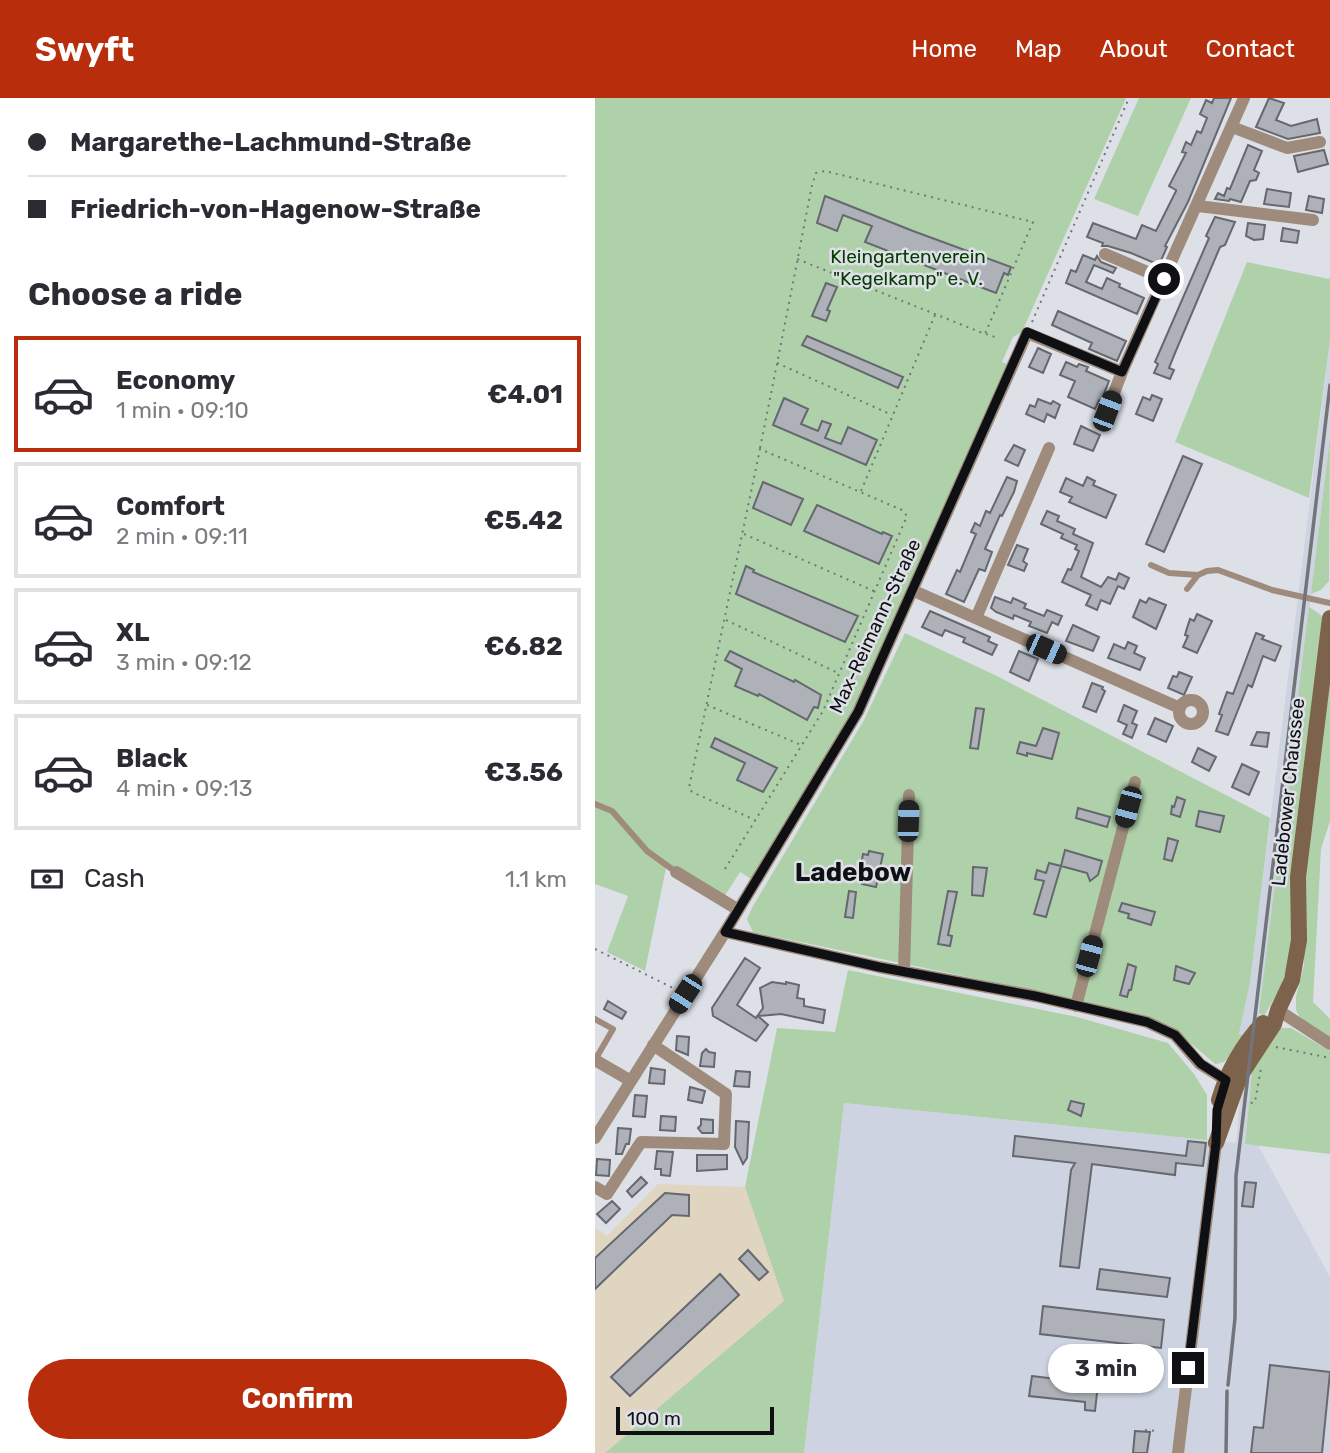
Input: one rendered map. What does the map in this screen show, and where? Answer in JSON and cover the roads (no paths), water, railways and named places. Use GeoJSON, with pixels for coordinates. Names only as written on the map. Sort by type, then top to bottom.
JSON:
{"type":"FeatureCollection","features":[{"type":"Feature","properties":{"kind":"street"},"geometry":{"type":"LineString","coordinates":[[1107,411],[1244,98]]}},
{"type":"Feature","properties":{"kind":"street"},"geometry":{"type":"LineString","coordinates":[[1231,127],[1287,148],[1320,142]]}},
{"type":"Feature","properties":{"kind":"street"},"geometry":{"type":"LineString","coordinates":[[1198,206],[1313,220]]}},
{"type":"Feature","properties":{"kind":"street"},"geometry":{"type":"LineString","coordinates":[[1105,254],[1164,279]]}},
{"type":"Feature","properties":{"kind":"street","name":"Max-Reimann-Straße"},"geometry":{"type":"LineString","coordinates":[[595,1138],[725,932],[858,712],[1027,332],[1122,372]]}},
{"type":"Feature","properties":{"kind":"street"},"geometry":{"type":"LineString","coordinates":[[976,618],[1049,448]]}},
{"type":"Feature","properties":{"kind":"street"},"geometry":{"type":"LineString","coordinates":[[914,591],[1180,708]]}},
{"type":"Feature","properties":{"kind":"street","name":"Ladebower Chaussee"},"geometry":{"type":"LineString","coordinates":[[1231,1083],[1252,1036],[1278,1010],[1292,980],[1299,940],[1298,877],[1330,618]]}},
{"type":"Feature","properties":{"kind":"street"},"geometry":{"type":"LineString","coordinates":[[1076,1006],[1135,782]]}},
{"type":"Feature","properties":{"kind":"street"},"geometry":{"type":"LineString","coordinates":[[904,971],[909,796]]}},
{"type":"Feature","properties":{"kind":"street"},"geometry":{"type":"LineString","coordinates":[[676,872],[737,909]]}},
{"type":"Feature","properties":{"kind":"street"},"geometry":{"type":"LineString","coordinates":[[725,932],[1147,1022],[1175,1035],[1201,1064],[1231,1083]]}},
{"type":"Feature","properties":{"kind":"street"},"geometry":{"type":"LineString","coordinates":[[1278,1010],[1330,1044]]}},
{"type":"Feature","properties":{"kind":"street"},"geometry":{"type":"LineString","coordinates":[[595,1187],[607,1194],[641,1142],[724,1144],[726,1094],[653,1045]]}},
{"type":"Feature","properties":{"kind":"street"},"geometry":{"type":"LineString","coordinates":[[595,1060],[631,1081]]}},
{"type":"Feature","properties":{"kind":"street"},"geometry":{"type":"LineString","coordinates":[[1216,1143],[1230,1101],[1231,1083]]}},
{"type":"Feature","properties":{"kind":"street"},"geometry":{"type":"LineString","coordinates":[[1178,1453],[1216,1143],[1217,1110],[1231,1083]]}},
{"type":"Feature","properties":{"kind":"lane"},"geometry":{"type":"LineString","coordinates":[[1151,565],[1169,573],[1198,575]]}},
{"type":"Feature","properties":{"kind":"lane"},"geometry":{"type":"LineString","coordinates":[[1187,589],[1198,575],[1207,570],[1218,570],[1272,590],[1330,603]]}},
{"type":"Feature","properties":{"kind":"lane"},"geometry":{"type":"LineString","coordinates":[[595,804],[611,811],[647,851],[676,872]]}},
{"type":"Feature","properties":{"kind":"lane"},"geometry":{"type":"LineString","coordinates":[[595,1019],[613,1029],[595,1060]]}},
{"type":"Feature","properties":{"kind":"railway"},"geometry":{"type":"LineString","coordinates":[[1228,1385],[1235,1318],[1236,1176],[1330,385]]}},
{"type":"Feature","properties":{"kind":"railway"},"geometry":{"type":"LineString","coordinates":[[1226,1453],[1227,1391]]}},
{"type":"Feature","properties":{"kind":"district","name":"Ladebow"},"geometry":{"type":"Point","coordinates":[853,872]}},
{"type":"Feature","properties":{"kind":"park label","name":"Kleingartenverein \"Kegelkamp\" e. V."},"geometry":{"type":"Point","coordinates":[908,267]}}]}
